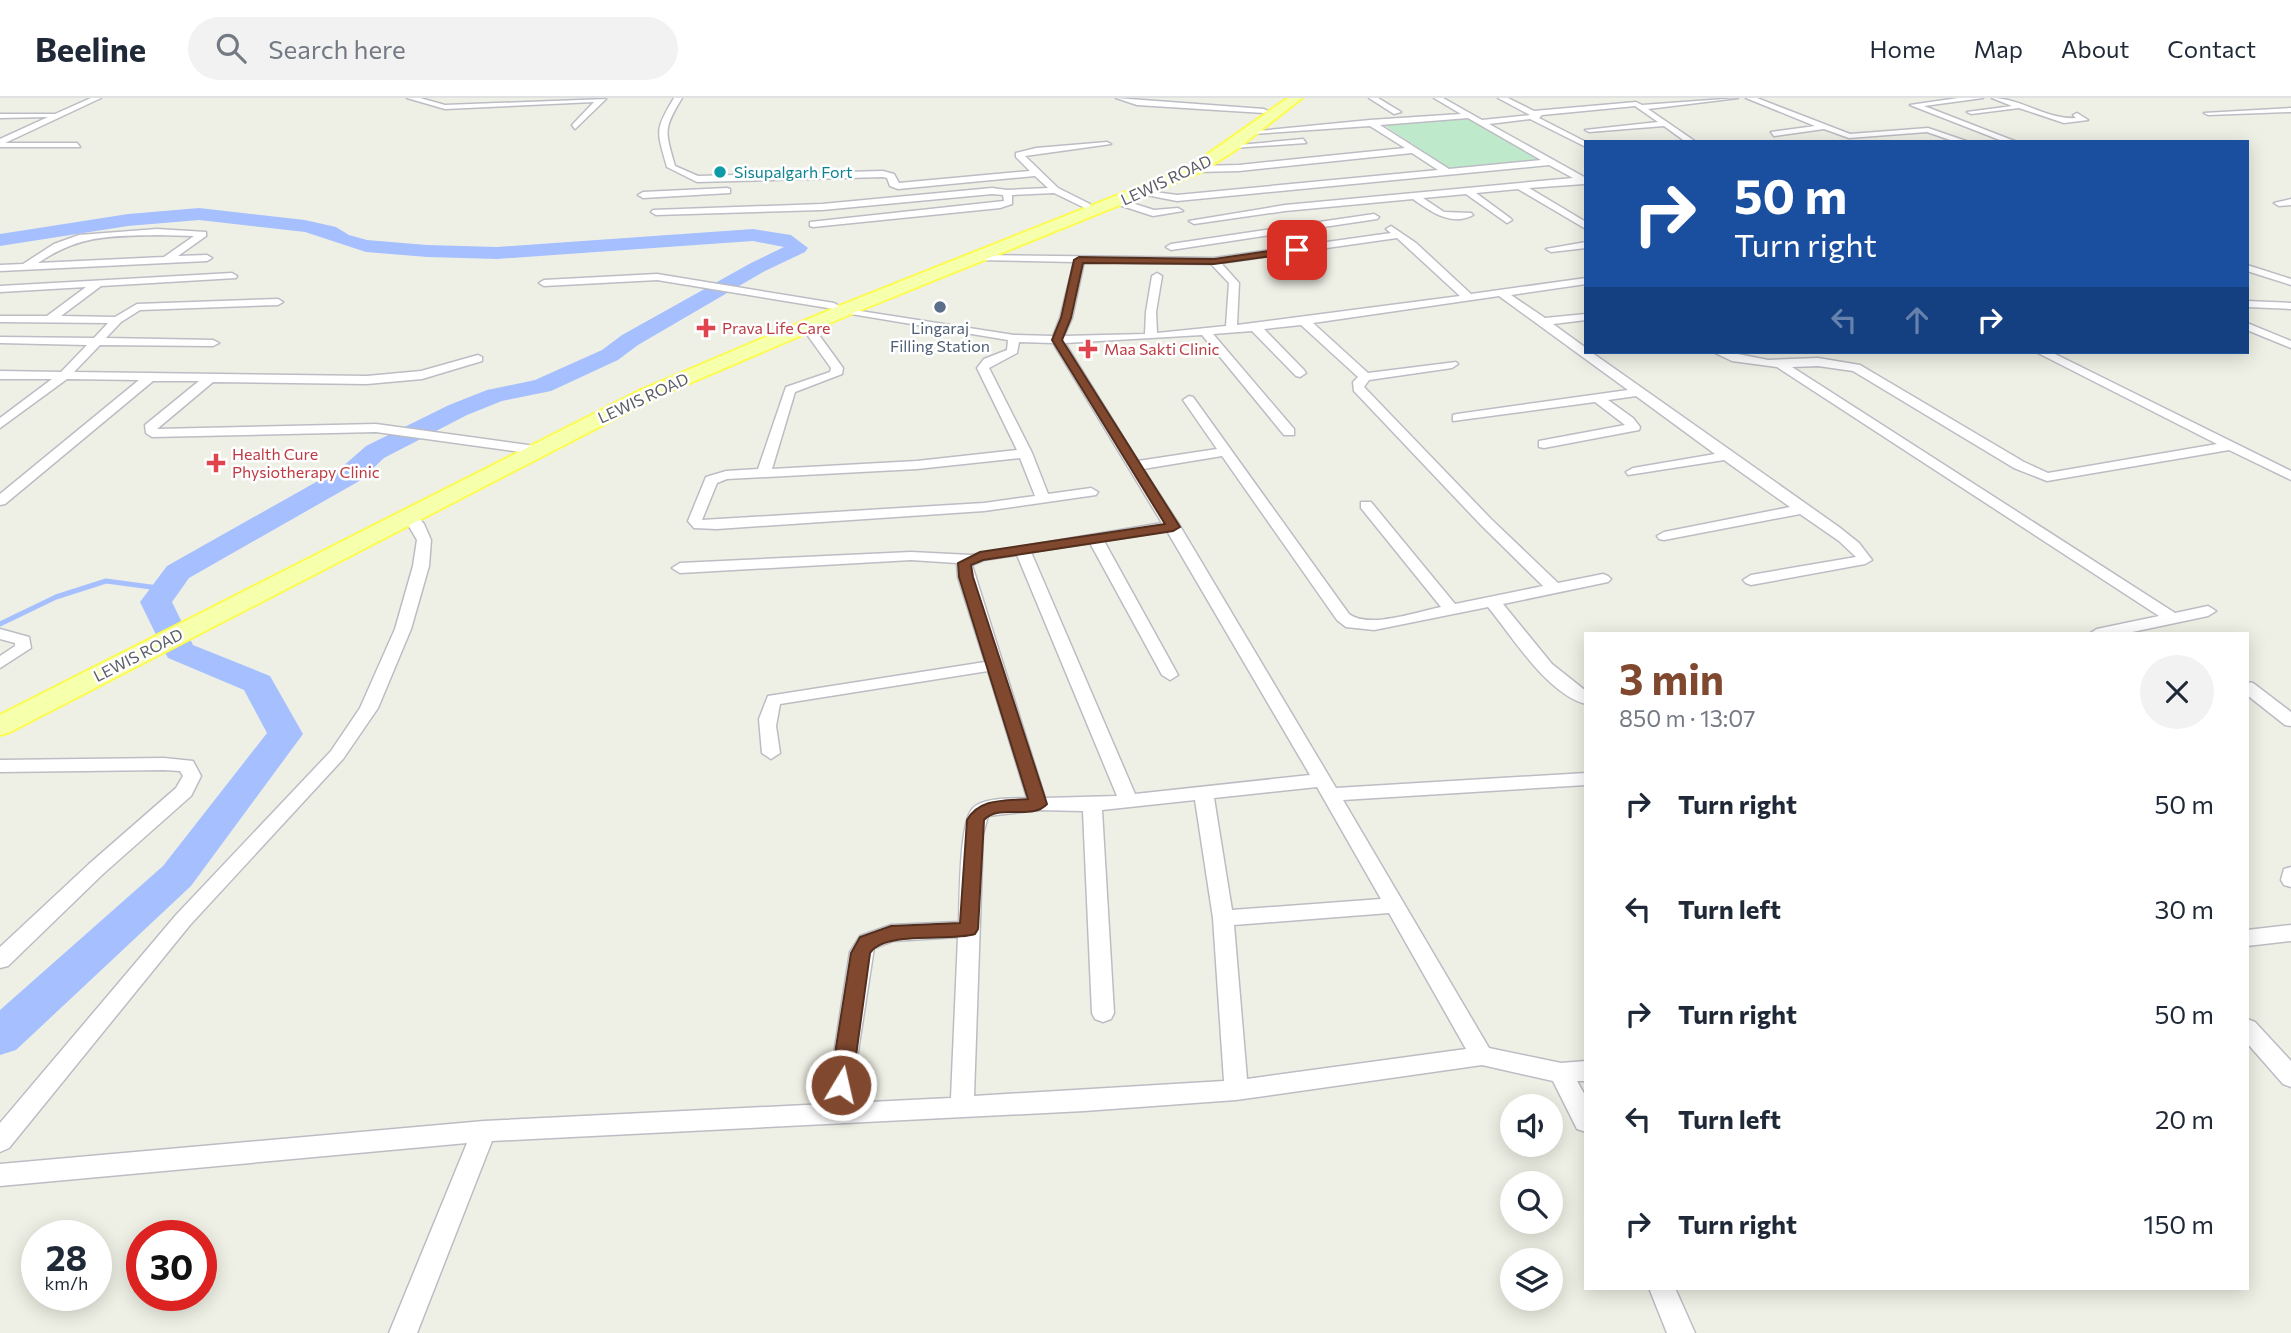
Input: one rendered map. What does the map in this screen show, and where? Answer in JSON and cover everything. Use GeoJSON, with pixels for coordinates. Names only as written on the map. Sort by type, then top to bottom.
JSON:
{"type":"FeatureCollection","features":[{"type":"Feature","properties":{"kind":"main road","name":"LEWIS ROAD"},"geometry":{"type":"LineString","coordinates":[[0,726],[390,520],[511,447],[657,381],[1179,169],[1283,98]]}},
{"type":"Feature","properties":{"kind":"main road","name":"LEWIS ROAD"},"geometry":{"type":"LineString","coordinates":[[917,277],[979,257],[1196,169],[1252,132],[1296,98]]}},
{"type":"Feature","properties":{"kind":"main road","name":"LEWIS ROAD"},"geometry":{"type":"LineString","coordinates":[[0,709],[648,394],[807,326],[840,308]]}},
{"type":"Feature","properties":{"kind":"street"},"geometry":{"type":"LineString","coordinates":[[0,143],[97,98]]}},
{"type":"Feature","properties":{"kind":"street"},"geometry":{"type":"LineString","coordinates":[[411,98],[445,107],[602,98]]}},
{"type":"Feature","properties":{"kind":"street"},"geometry":{"type":"LineString","coordinates":[[575,127],[602,98]]}},
{"type":"Feature","properties":{"kind":"street"},"geometry":{"type":"LineString","coordinates":[[678,98],[663,122],[666,153],[671,167],[697,178],[873,173],[891,176],[893,184]]}},
{"type":"Feature","properties":{"kind":"street"},"geometry":{"type":"LineString","coordinates":[[1120,98],[1128,102],[1264,111]]}},
{"type":"Feature","properties":{"kind":"street"},"geometry":{"type":"LineString","coordinates":[[1195,98],[1208,107]]}},
{"type":"Feature","properties":{"kind":"street"},"geometry":{"type":"LineString","coordinates":[[1373,98],[1397,112]]}},
{"type":"Feature","properties":{"kind":"street"},"geometry":{"type":"LineString","coordinates":[[1438,98],[1584,181]]}},
{"type":"Feature","properties":{"kind":"street"},"geometry":{"type":"LineString","coordinates":[[1502,98],[1584,144]]}},
{"type":"Feature","properties":{"kind":"street"},"geometry":{"type":"LineString","coordinates":[[1628,98],[1689,140]]}},
{"type":"Feature","properties":{"kind":"street"},"geometry":{"type":"LineString","coordinates":[[1481,122],[1734,98]]}},
{"type":"Feature","properties":{"kind":"street"},"geometry":{"type":"LineString","coordinates":[[1750,98],[1853,137],[1928,130],[1959,140]]}},
{"type":"Feature","properties":{"kind":"street"},"geometry":{"type":"LineString","coordinates":[[1979,98],[1914,105],[2008,140]]}},
{"type":"Feature","properties":{"kind":"street"},"geometry":{"type":"LineString","coordinates":[[1996,98],[2064,121],[2084,120],[2077,115]]}},
{"type":"Feature","properties":{"kind":"street"},"geometry":{"type":"LineString","coordinates":[[1516,104],[1529,103]]}},
{"type":"Feature","properties":{"kind":"street"},"geometry":{"type":"LineString","coordinates":[[1560,117],[1641,107]]}},
{"type":"Feature","properties":{"kind":"street"},"geometry":{"type":"LineString","coordinates":[[1971,112],[2023,107]]}},
{"type":"Feature","properties":{"kind":"street"},"geometry":{"type":"LineString","coordinates":[[1447,172],[1364,117],[1456,108]]}},
{"type":"Feature","properties":{"kind":"street"},"geometry":{"type":"LineString","coordinates":[[2208,113],[2291,110]]}},
{"type":"Feature","properties":{"kind":"street"},"geometry":{"type":"LineString","coordinates":[[0,116],[59,115]]}},
{"type":"Feature","properties":{"kind":"street"},"geometry":{"type":"LineString","coordinates":[[1252,132],[1469,116]]}},
{"type":"Feature","properties":{"kind":"street"},"geometry":{"type":"LineString","coordinates":[[1589,130],[1664,124]]}},
{"type":"Feature","properties":{"kind":"street"},"geometry":{"type":"LineString","coordinates":[[1798,140],[1778,133],[1823,127]]}},
{"type":"Feature","properties":{"kind":"street"},"geometry":{"type":"LineString","coordinates":[[1603,137],[1676,131]]}},
{"type":"Feature","properties":{"kind":"street"},"geometry":{"type":"LineString","coordinates":[[1373,134],[1386,132]]}},
{"type":"Feature","properties":{"kind":"street"},"geometry":{"type":"LineString","coordinates":[[1232,146],[1307,140]]}},
{"type":"Feature","properties":{"kind":"street"},"geometry":{"type":"LineString","coordinates":[[0,143],[77,145]]}},
{"type":"Feature","properties":{"kind":"street"},"geometry":{"type":"LineString","coordinates":[[1087,206],[1055,190],[1021,159],[1020,153],[1107,144]]}},
{"type":"Feature","properties":{"kind":"street"},"geometry":{"type":"LineString","coordinates":[[1196,169],[1238,168],[1414,150]]}},
{"type":"Feature","properties":{"kind":"street"},"geometry":{"type":"LineString","coordinates":[[1140,193],[1177,198],[1550,162]]}},
{"type":"Feature","properties":{"kind":"street"},"geometry":{"type":"LineString","coordinates":[[811,187],[893,184],[903,186],[1036,173]]}},
{"type":"Feature","properties":{"kind":"street"},"geometry":{"type":"LineString","coordinates":[[1194,221],[1286,208],[1584,181]]}},
{"type":"Feature","properties":{"kind":"street"},"geometry":{"type":"LineString","coordinates":[[1333,183],[1399,235],[1467,296]]}},
{"type":"Feature","properties":{"kind":"street"},"geometry":{"type":"LineString","coordinates":[[1521,187],[1584,225]]}},
{"type":"Feature","properties":{"kind":"street"},"geometry":{"type":"LineString","coordinates":[[643,195],[743,190]]}},
{"type":"Feature","properties":{"kind":"street"},"geometry":{"type":"LineString","coordinates":[[665,194],[653,216],[822,207],[992,191],[1007,193],[1055,190]]}},
{"type":"Feature","properties":{"kind":"street"},"geometry":{"type":"LineString","coordinates":[[1265,190],[1307,227]]}},
{"type":"Feature","properties":{"kind":"street"},"geometry":{"type":"LineString","coordinates":[[1469,192],[1507,220]]}},
{"type":"Feature","properties":{"kind":"street"},"geometry":{"type":"LineString","coordinates":[[813,224],[1000,205],[1009,202],[1007,193]]}},
{"type":"Feature","properties":{"kind":"street"},"geometry":{"type":"LineString","coordinates":[[1416,197],[1442,215],[1468,215]]}},
{"type":"Feature","properties":{"kind":"street"},"geometry":{"type":"LineString","coordinates":[[1119,202],[1153,213],[1178,211]]}},
{"type":"Feature","properties":{"kind":"street"},"geometry":{"type":"LineString","coordinates":[[2279,203],[2291,202]]}},
{"type":"Feature","properties":{"kind":"street"},"geometry":{"type":"LineString","coordinates":[[1171,247],[1374,217]]}},
{"type":"Feature","properties":{"kind":"street"},"geometry":{"type":"LineString","coordinates":[[27,266],[72,239],[141,233],[203,234],[166,260]]}},
{"type":"Feature","properties":{"kind":"street"},"geometry":{"type":"LineString","coordinates":[[103,262],[141,233]]}},
{"type":"Feature","properties":{"kind":"street"},"geometry":{"type":"LineString","coordinates":[[979,257],[1214,261],[1399,235]]}},
{"type":"Feature","properties":{"kind":"street"},"geometry":{"type":"LineString","coordinates":[[1551,249],[1584,245]]}},
{"type":"Feature","properties":{"kind":"street"},"geometry":{"type":"LineString","coordinates":[[0,268],[207,258]]}},
{"type":"Feature","properties":{"kind":"street"},"geometry":{"type":"LineString","coordinates":[[1057,340],[1066,318],[1079,260]]}},
{"type":"Feature","properties":{"kind":"street"},"geometry":{"type":"LineString","coordinates":[[1214,261],[1234,284],[1231,330]]}},
{"type":"Feature","properties":{"kind":"street"},"geometry":{"type":"LineString","coordinates":[[2249,269],[2291,282]]}},
{"type":"Feature","properties":{"kind":"street"},"geometry":{"type":"LineString","coordinates":[[0,289],[232,276]]}},
{"type":"Feature","properties":{"kind":"street"},"geometry":{"type":"LineString","coordinates":[[1150,337],[1157,276]]}},
{"type":"Feature","properties":{"kind":"street"},"geometry":{"type":"LineString","coordinates":[[544,283],[645,277],[693,282],[1014,338],[1057,340],[1206,333],[1584,281]]}},
{"type":"Feature","properties":{"kind":"street"},"geometry":{"type":"LineString","coordinates":[[2249,283],[2279,278]]}},
{"type":"Feature","properties":{"kind":"street"},"geometry":{"type":"LineString","coordinates":[[48,320],[98,283]]}},
{"type":"Feature","properties":{"kind":"street"},"geometry":{"type":"LineString","coordinates":[[1500,292],[1584,352]]}},
{"type":"Feature","properties":{"kind":"street"},"geometry":{"type":"LineString","coordinates":[[0,424],[65,375],[117,320],[130,310],[144,305],[278,302]]}},
{"type":"Feature","properties":{"kind":"street"},"geometry":{"type":"LineString","coordinates":[[2249,304],[2291,306]]}},
{"type":"Feature","properties":{"kind":"street"},"geometry":{"type":"LineString","coordinates":[[1543,322],[1584,317]]}},
{"type":"Feature","properties":{"kind":"street"},"geometry":{"type":"LineString","coordinates":[[0,319],[117,320]]}},
{"type":"Feature","properties":{"kind":"street"},"geometry":{"type":"LineString","coordinates":[[1303,320],[1365,377]]}},
{"type":"Feature","properties":{"kind":"street"},"geometry":{"type":"LineString","coordinates":[[764,472],[790,390],[836,374],[837,368],[807,326]]}},
{"type":"Feature","properties":{"kind":"street"},"geometry":{"type":"LineString","coordinates":[[1255,327],[1300,373]]}},
{"type":"Feature","properties":{"kind":"street"},"geometry":{"type":"LineString","coordinates":[[2249,327],[2291,345]]}},
{"type":"Feature","properties":{"kind":"street"},"geometry":{"type":"LineString","coordinates":[[1206,333],[1289,432]]}},
{"type":"Feature","properties":{"kind":"street"},"geometry":{"type":"LineString","coordinates":[[1014,338],[1013,351],[1009,355],[989,360],[983,368],[1025,453],[1044,500]]}},
{"type":"Feature","properties":{"kind":"street"},"geometry":{"type":"LineString","coordinates":[[0,340],[213,344]]}},
{"type":"Feature","properties":{"kind":"street"},"geometry":{"type":"LineString","coordinates":[[1057,340],[1173,527],[1328,787],[1482,1056]]}},
{"type":"Feature","properties":{"kind":"street"},"geometry":{"type":"LineString","coordinates":[[1587,354],[1725,456],[1803,509],[1855,548],[1865,561],[1751,580]]}},
{"type":"Feature","properties":{"kind":"street"},"geometry":{"type":"LineString","coordinates":[[1726,354],[1749,361],[1781,365],[1818,362],[1856,368],[2019,465],[2047,477],[2231,446]]}},
{"type":"Feature","properties":{"kind":"street"},"geometry":{"type":"LineString","coordinates":[[2046,354],[2291,477]]}},
{"type":"Feature","properties":{"kind":"street"},"geometry":{"type":"LineString","coordinates":[[0,374],[209,379],[395,379],[422,375],[478,359]]}},
{"type":"Feature","properties":{"kind":"street"},"geometry":{"type":"LineString","coordinates":[[1452,364],[1365,377],[1359,382],[1358,388],[1553,588]]}},
{"type":"Feature","properties":{"kind":"street"},"geometry":{"type":"LineString","coordinates":[[1781,365],[2172,626]]}},
{"type":"Feature","properties":{"kind":"street"},"geometry":{"type":"LineString","coordinates":[[0,501],[149,378]]}},
{"type":"Feature","properties":{"kind":"street"},"geometry":{"type":"LineString","coordinates":[[209,379],[156,422],[150,428],[152,433],[376,428],[535,450]]}},
{"type":"Feature","properties":{"kind":"street"},"geometry":{"type":"LineString","coordinates":[[1457,418],[1636,392]]}},
{"type":"Feature","properties":{"kind":"street"},"geometry":{"type":"LineString","coordinates":[[1544,444],[1634,427],[1598,398]]}},
{"type":"Feature","properties":{"kind":"street"},"geometry":{"type":"LineString","coordinates":[[1189,400],[1343,617],[1352,624],[1374,625],[1603,579]]}},
{"type":"Feature","properties":{"kind":"street"},"geometry":{"type":"LineString","coordinates":[[1135,466],[1226,451]]}},
{"type":"Feature","properties":{"kind":"street"},"geometry":{"type":"LineString","coordinates":[[1025,453],[918,465],[726,475],[711,480],[695,521],[699,525],[718,525],[939,511],[1044,500],[1091,492]]}},
{"type":"Feature","properties":{"kind":"street"},"geometry":{"type":"LineString","coordinates":[[1633,472],[1725,456]]}},
{"type":"Feature","properties":{"kind":"street"},"geometry":{"type":"LineString","coordinates":[[1366,505],[1451,609]]}},
{"type":"Feature","properties":{"kind":"street"},"geometry":{"type":"LineString","coordinates":[[1664,536],[1803,509]]}},
{"type":"Feature","properties":{"kind":"street"},"geometry":{"type":"LineString","coordinates":[[0,1141],[183,920],[337,755],[369,708],[403,629],[421,566],[424,540],[419,527],[390,520]]}},
{"type":"Feature","properties":{"kind":"street"},"geometry":{"type":"LineString","coordinates":[[680,568],[911,556],[970,559],[1173,527]]}},
{"type":"Feature","properties":{"kind":"street"},"geometry":{"type":"LineString","coordinates":[[1095,539],[1170,675]]}},
{"type":"Feature","properties":{"kind":"street"},"geometry":{"type":"LineString","coordinates":[[1023,550],[1128,800]]}},
{"type":"Feature","properties":{"kind":"street"},"geometry":{"type":"LineString","coordinates":[[970,559],[964,563],[964,569],[1038,804]]}},
{"type":"Feature","properties":{"kind":"street"},"geometry":{"type":"LineString","coordinates":[[1491,600],[1568,690],[1584,698]]}},
{"type":"Feature","properties":{"kind":"street"},"geometry":{"type":"LineString","coordinates":[[2106,632],[2154,622],[2172,626],[2208,611]]}},
{"type":"Feature","properties":{"kind":"street"},"geometry":{"type":"LineString","coordinates":[[0,634],[23,640],[23,648],[0,663]]}},
{"type":"Feature","properties":{"kind":"street"},"geometry":{"type":"LineString","coordinates":[[771,753],[768,715],[774,700],[996,665]]}},
{"type":"Feature","properties":{"kind":"street"},"geometry":{"type":"LineString","coordinates":[[2249,689],[2291,721]]}},
{"type":"Feature","properties":{"kind":"street"},"geometry":{"type":"LineString","coordinates":[[0,766],[187,765],[192,776],[184,792],[96,869],[0,960]]}},
{"type":"Feature","properties":{"kind":"street"},"geometry":{"type":"LineString","coordinates":[[962,1107],[975,820],[980,812],[992,807],[1092,805],[1203,791],[1584,779]]}},
{"type":"Feature","properties":{"kind":"street"},"geometry":{"type":"LineString","coordinates":[[1203,791],[1223,918],[1236,1090]]}},
{"type":"Feature","properties":{"kind":"street"},"geometry":{"type":"LineString","coordinates":[[1092,805],[1103,1013]]}},
{"type":"Feature","properties":{"kind":"street"},"geometry":{"type":"LineString","coordinates":[[2291,874],[2291,880]]}},
{"type":"Feature","properties":{"kind":"street"},"geometry":{"type":"LineString","coordinates":[[1223,918],[1396,905]]}},
{"type":"Feature","properties":{"kind":"street"},"geometry":{"type":"LineString","coordinates":[[837,1112],[861,953],[867,942],[891,933],[969,929]]}},
{"type":"Feature","properties":{"kind":"street"},"geometry":{"type":"LineString","coordinates":[[2249,938],[2291,933]]}},
{"type":"Feature","properties":{"kind":"street"},"geometry":{"type":"LineString","coordinates":[[2249,1029],[2291,1077]]}},
{"type":"Feature","properties":{"kind":"street"},"geometry":{"type":"LineString","coordinates":[[0,1175],[484,1132],[1236,1090],[1482,1056],[1561,1073],[1584,1070]]}},
{"type":"Feature","properties":{"kind":"street"},"geometry":{"type":"LineString","coordinates":[[1561,1073],[1584,1118]]}},
{"type":"Feature","properties":{"kind":"street"},"geometry":{"type":"LineString","coordinates":[[403,1333],[484,1132]]}},
{"type":"Feature","properties":{"kind":"street"},"geometry":{"type":"LineString","coordinates":[[1663,1290],[1681,1333]]}},
{"type":"Feature","properties":{"kind":"green space"},"geometry":{"type":"Polygon","coordinates":[[[1470,119],[1541,159],[1450,169],[1384,125],[1470,119]]]}},
{"type":"Feature","properties":{"kind":"waterway"},"geometry":{"type":"LineString","coordinates":[[0,240],[128,220],[199,214],[305,226],[329,231],[342,239],[366,246],[427,251],[497,253],[753,235],[784,239],[798,248],[758,267],[630,340],[610,355],[542,386],[496,395],[458,410],[375,452],[351,474],[178,572],[156,602],[180,651],[258,683],[285,734],[177,876],[0,1037]]}},
{"type":"Feature","properties":{"kind":"waterway"},"geometry":{"type":"LineString","coordinates":[[0,624],[56,597],[106,581],[166,589]]}},
{"type":"Feature","properties":{"kind":"place","name":"Sisupalgarh Fort"},"geometry":{"type":"Point","coordinates":[720,172]}},
{"type":"Feature","properties":{"kind":"place","name":"Lingaraj Filling Station"},"geometry":{"type":"Point","coordinates":[940,307]}},
{"type":"Feature","properties":{"kind":"place","name":"Prava Life Care"},"geometry":{"type":"Point","coordinates":[706,328]}},
{"type":"Feature","properties":{"kind":"place","name":"Maa Sakti Clinic"},"geometry":{"type":"Point","coordinates":[1088,349]}},
{"type":"Feature","properties":{"kind":"place","name":"Health Cure Physiotherapy Clinic"},"geometry":{"type":"Point","coordinates":[216,463]}},
{"type":"Feature","properties":{"kind":"route"},"geometry":{"type":"LineString","coordinates":[[841,1085],[861,953],[867,942],[891,933],[969,929],[975,820],[980,812],[992,807],[1038,804],[966,577],[964,563],[980,556],[1173,527],[1057,340],[1066,318],[1079,260],[1214,261],[1297,250]]}}]}
